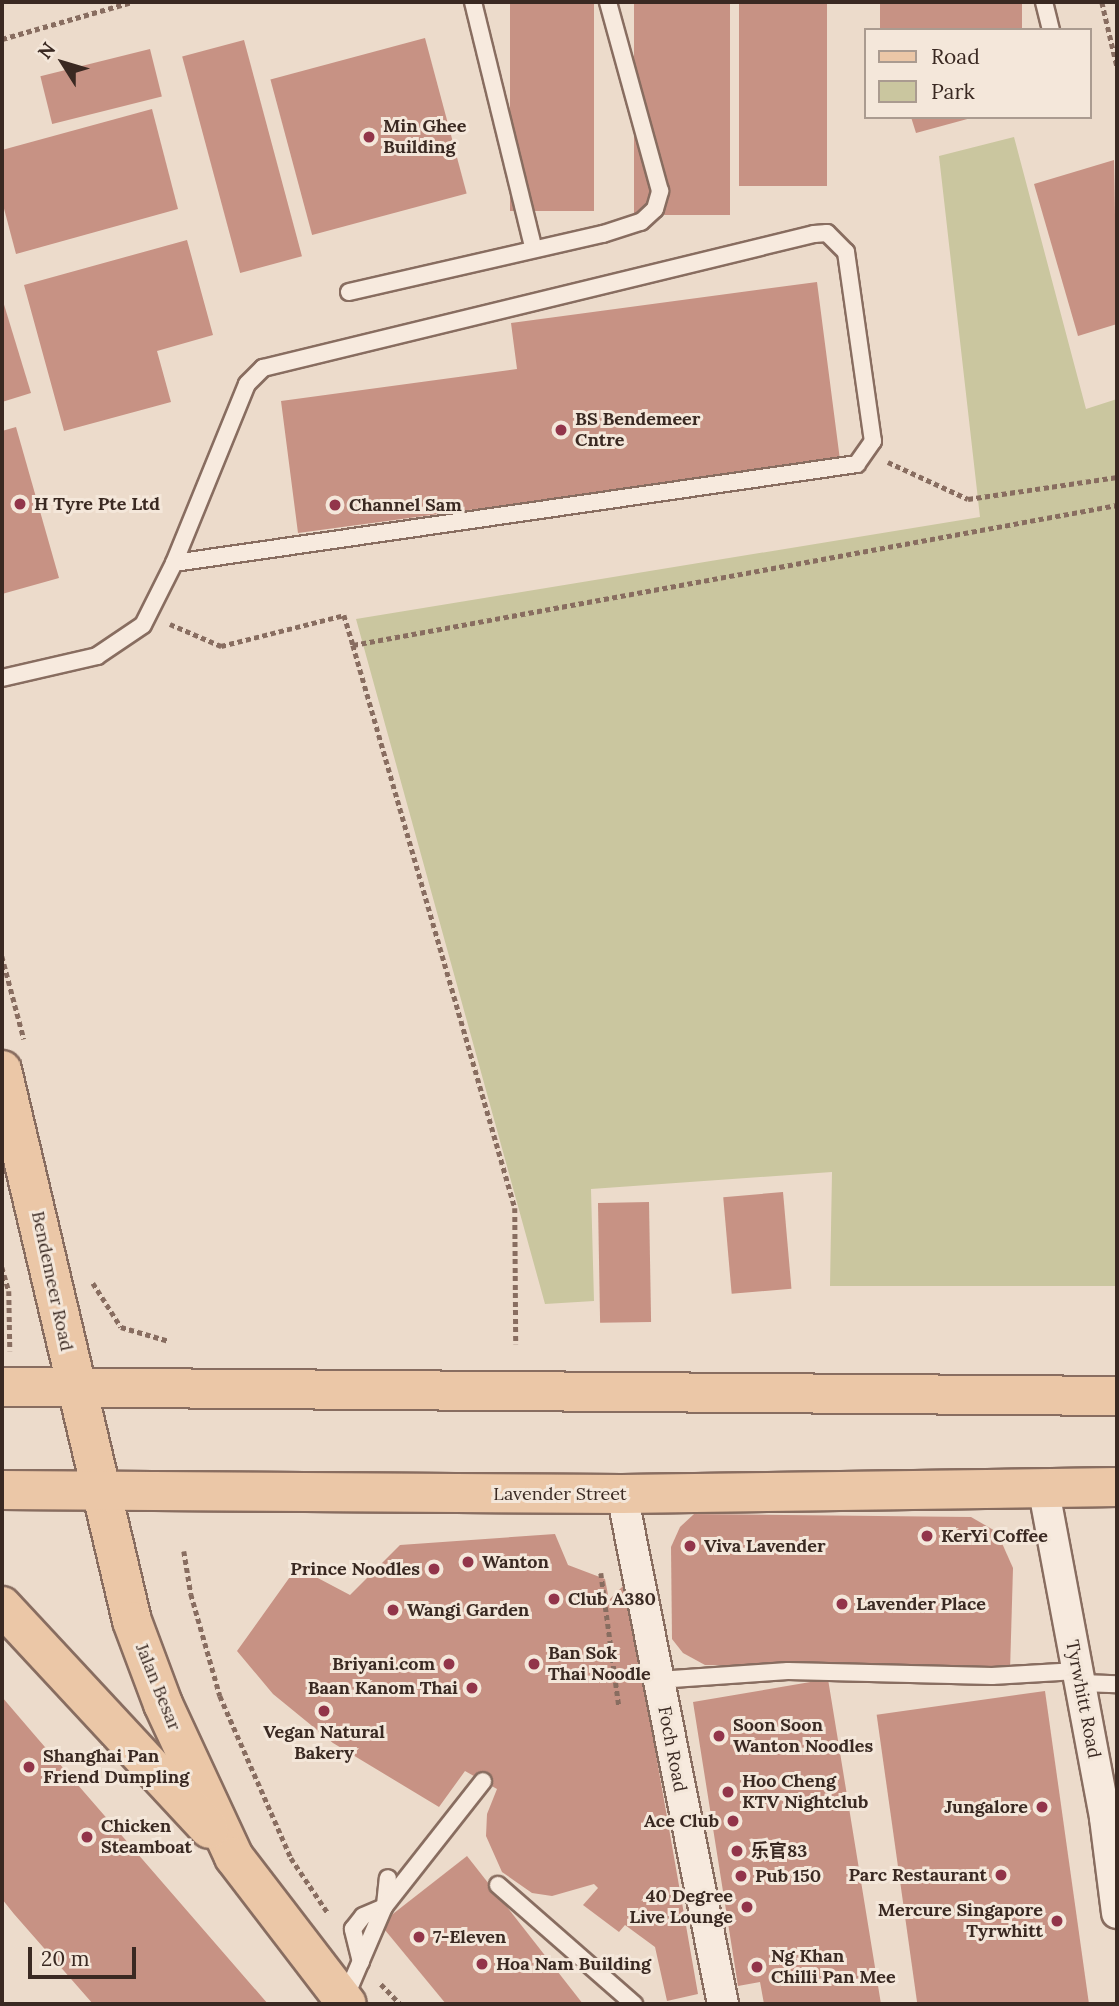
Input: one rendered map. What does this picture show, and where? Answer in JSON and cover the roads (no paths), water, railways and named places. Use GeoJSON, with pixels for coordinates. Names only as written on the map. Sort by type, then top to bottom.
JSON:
{"type":"FeatureCollection","features":[{"type":"Feature","properties":{"kind":"main road","name":"Bendemeer Road"},"geometry":{"type":"LineString","coordinates":[[2,1070],[98,1492]]}},
{"type":"Feature","properties":{"kind":"main road"},"geometry":{"type":"LineString","coordinates":[[7,1387],[1117,1396]]}},
{"type":"Feature","properties":{"kind":"main road","name":"Lavender Street"},"geometry":{"type":"LineString","coordinates":[[2,1490],[622,1494],[1117,1487]]}},
{"type":"Feature","properties":{"kind":"main road","name":"Jalan Besar"},"geometry":{"type":"LineString","coordinates":[[98,1492],[132,1621],[163,1704],[234,1857],[346,2002]]}},
{"type":"Feature","properties":{"kind":"main road"},"geometry":{"type":"LineString","coordinates":[[2,1606],[234,1857]]}},
{"type":"Feature","properties":{"kind":"street","name":"Tyrwhitt Road"},"geometry":{"type":"LineString","coordinates":[[1043,1486],[1079,1677],[1117,1913]]}},
{"type":"Feature","properties":{"kind":"street","name":"Foch Road"},"geometry":{"type":"LineString","coordinates":[[622,1494],[655,1692],[723,2004]]}},
{"type":"Feature","properties":{"kind":"lane"},"geometry":{"type":"LineString","coordinates":[[473,2],[533,247]]}},
{"type":"Feature","properties":{"kind":"lane"},"geometry":{"type":"LineString","coordinates":[[349,292],[533,247],[616,230],[641,222],[655,209],[660,191],[608,2]]}},
{"type":"Feature","properties":{"kind":"lane"},"geometry":{"type":"LineString","coordinates":[[1044,2],[1050,28]]}},
{"type":"Feature","properties":{"kind":"lane"},"geometry":{"type":"LineString","coordinates":[[2,678],[97,656],[144,625],[174,563],[247,384],[262,368],[827,233],[846,252],[873,441],[868,453],[857,464],[840,469],[174,563]]}},
{"type":"Feature","properties":{"kind":"lane"},"geometry":{"type":"LineString","coordinates":[[655,1692],[788,1671],[1079,1677],[1117,1684]]}},
{"type":"Feature","properties":{"kind":"lane"},"geometry":{"type":"LineString","coordinates":[[346,2002],[384,1907],[483,1781]]}},
{"type":"Feature","properties":{"kind":"lane"},"geometry":{"type":"LineString","coordinates":[[384,1907],[387,1878]]}},
{"type":"Feature","properties":{"kind":"lane"},"geometry":{"type":"LineString","coordinates":[[498,1885],[634,2004]]}},
{"type":"Feature","properties":{"kind":"place","name":"Min Ghee Building"},"geometry":{"type":"Point","coordinates":[369,137]}},
{"type":"Feature","properties":{"kind":"place","name":"BS Bendemeer Cntre"},"geometry":{"type":"Point","coordinates":[561,430]}},
{"type":"Feature","properties":{"kind":"place","name":"H Tyre Pte Ltd"},"geometry":{"type":"Point","coordinates":[20,504]}},
{"type":"Feature","properties":{"kind":"place","name":"Channel Sam"},"geometry":{"type":"Point","coordinates":[335,505]}},
{"type":"Feature","properties":{"kind":"place","name":"KerYi Coffee"},"geometry":{"type":"Point","coordinates":[927,1536]}},
{"type":"Feature","properties":{"kind":"place","name":"Viva Lavender"},"geometry":{"type":"Point","coordinates":[690,1546]}},
{"type":"Feature","properties":{"kind":"place","name":"Wanton"},"geometry":{"type":"Point","coordinates":[468,1562]}},
{"type":"Feature","properties":{"kind":"place","name":"Prince Noodles"},"geometry":{"type":"Point","coordinates":[434,1569]}},
{"type":"Feature","properties":{"kind":"place","name":"Club A380"},"geometry":{"type":"Point","coordinates":[554,1599]}},
{"type":"Feature","properties":{"kind":"place","name":"Lavender Place"},"geometry":{"type":"Point","coordinates":[842,1604]}},
{"type":"Feature","properties":{"kind":"place","name":"Wangi Garden"},"geometry":{"type":"Point","coordinates":[393,1610]}},
{"type":"Feature","properties":{"kind":"place","name":"Briyani.com"},"geometry":{"type":"Point","coordinates":[449,1664]}},
{"type":"Feature","properties":{"kind":"place","name":"Ban Sok Thai Noodle"},"geometry":{"type":"Point","coordinates":[534,1664]}},
{"type":"Feature","properties":{"kind":"place","name":"Baan Kanom Thai"},"geometry":{"type":"Point","coordinates":[472,1688]}},
{"type":"Feature","properties":{"kind":"place","name":"Vegan Natural Bakery"},"geometry":{"type":"Point","coordinates":[324,1711]}},
{"type":"Feature","properties":{"kind":"place","name":"Soon Soon Wanton Noodles"},"geometry":{"type":"Point","coordinates":[719,1736]}},
{"type":"Feature","properties":{"kind":"place","name":"Shanghai Pan Friend Dumpling"},"geometry":{"type":"Point","coordinates":[29,1767]}},
{"type":"Feature","properties":{"kind":"place","name":"Hoo Cheng KTV Nightclub"},"geometry":{"type":"Point","coordinates":[728,1792]}},
{"type":"Feature","properties":{"kind":"place","name":"Jungalore"},"geometry":{"type":"Point","coordinates":[1042,1807]}},
{"type":"Feature","properties":{"kind":"place","name":"Ace Club"},"geometry":{"type":"Point","coordinates":[733,1821]}},
{"type":"Feature","properties":{"kind":"place","name":"Chicken Steamboat"},"geometry":{"type":"Point","coordinates":[87,1837]}},
{"type":"Feature","properties":{"kind":"place","name":"乐官83"},"geometry":{"type":"Point","coordinates":[737,1851]}},
{"type":"Feature","properties":{"kind":"place","name":"Parc Restaurant"},"geometry":{"type":"Point","coordinates":[1001,1875]}},
{"type":"Feature","properties":{"kind":"place","name":"Pub 150"},"geometry":{"type":"Point","coordinates":[741,1876]}},
{"type":"Feature","properties":{"kind":"place","name":"40 Degree Live Lounge"},"geometry":{"type":"Point","coordinates":[747,1907]}},
{"type":"Feature","properties":{"kind":"place","name":"Mercure Singapore Tyrwhitt"},"geometry":{"type":"Point","coordinates":[1057,1921]}},
{"type":"Feature","properties":{"kind":"place","name":"7-Eleven"},"geometry":{"type":"Point","coordinates":[419,1937]}},
{"type":"Feature","properties":{"kind":"place","name":"Hoa Nam Building"},"geometry":{"type":"Point","coordinates":[482,1964]}},
{"type":"Feature","properties":{"kind":"place","name":"Ng Khan Chilli Pan Mee"},"geometry":{"type":"Point","coordinates":[757,1967]}}]}
